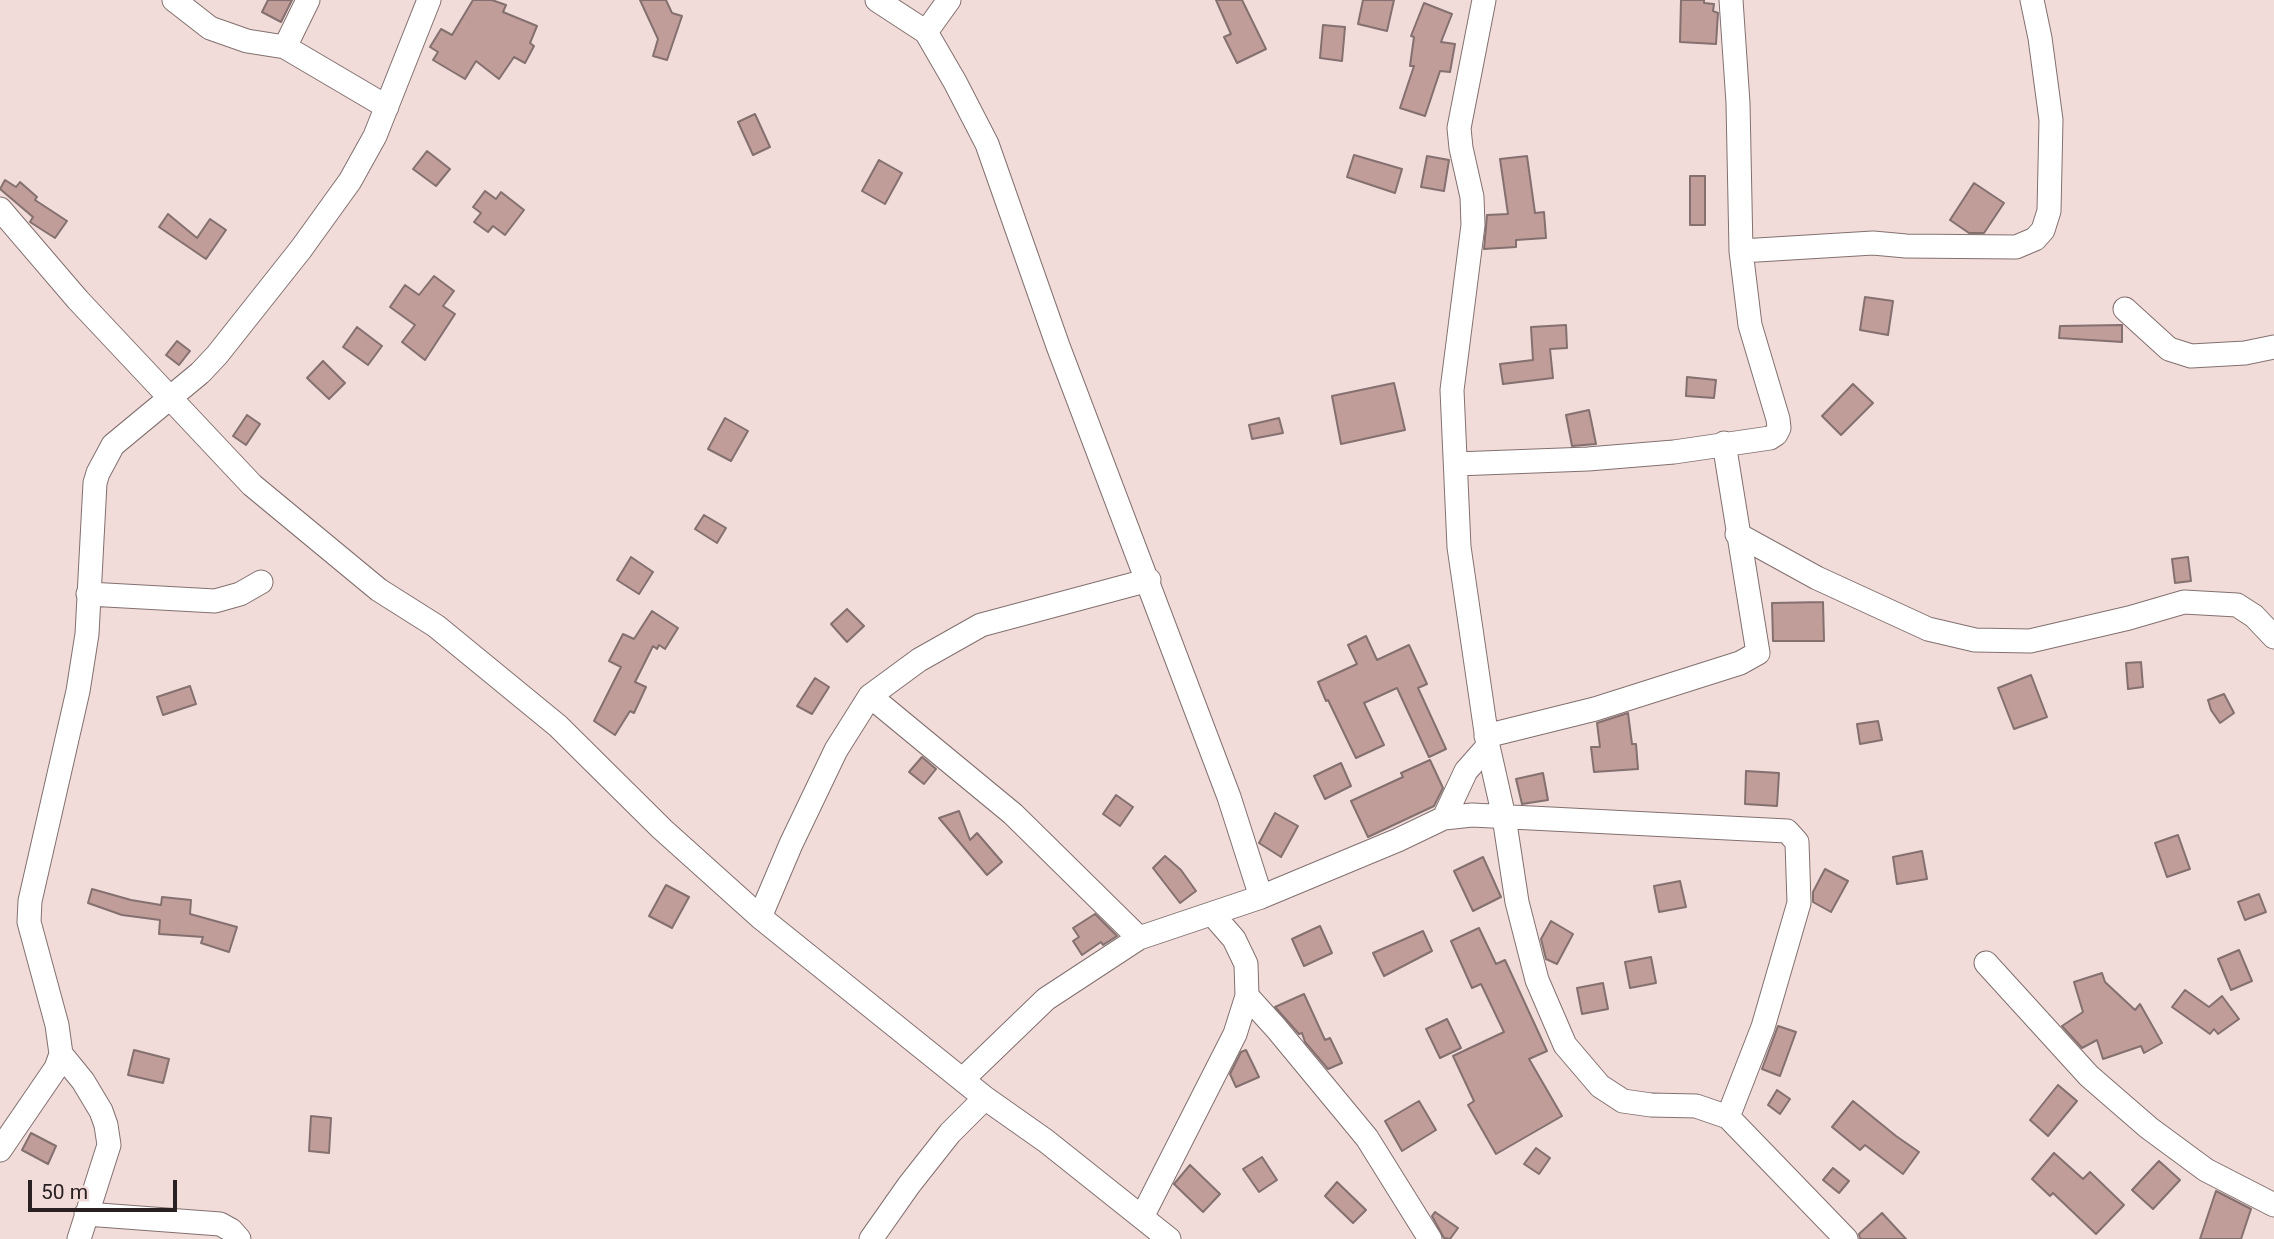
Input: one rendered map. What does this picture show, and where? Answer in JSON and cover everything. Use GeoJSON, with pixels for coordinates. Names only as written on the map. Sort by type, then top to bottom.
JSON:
{"type":"FeatureCollection","features":[{"type":"Feature","properties":{"kind":"street"},"geometry":{"type":"LineString","coordinates":[[174,0],[210,29],[247,41],[285,47],[387,107]]}},
{"type":"Feature","properties":{"kind":"street"},"geometry":{"type":"LineString","coordinates":[[285,47],[308,0]]}},
{"type":"Feature","properties":{"kind":"street"},"geometry":{"type":"LineString","coordinates":[[0,1150],[56,1068],[61,1054],[57,1025],[29,922],[30,901],[78,691],[87,634],[95,483],[98,473],[113,446],[217,355],[351,181],[375,136],[429,0]]}},
{"type":"Feature","properties":{"kind":"street"},"geometry":{"type":"LineString","coordinates":[[877,0],[926,33],[987,144],[1058,346],[1230,797],[1261,897]]}},
{"type":"Feature","properties":{"kind":"street"},"geometry":{"type":"LineString","coordinates":[[926,33],[949,0]]}},
{"type":"Feature","properties":{"kind":"street"},"geometry":{"type":"LineString","coordinates":[[1483,0],[1460,128],[1461,148],[1472,197],[1473,225],[1452,390],[1459,547],[1487,741],[1504,817],[1517,902],[1537,981],[1565,1045],[1600,1086],[1623,1101],[1696,1106],[1728,1117],[1846,1239]]}},
{"type":"Feature","properties":{"kind":"street"},"geometry":{"type":"LineString","coordinates":[[1457,464],[1588,459],[1674,452],[1770,438],[1776,434],[1779,428],[1778,418],[1750,325],[1741,251],[1738,103],[1731,0]]}},
{"type":"Feature","properties":{"kind":"street"},"geometry":{"type":"LineString","coordinates":[[1741,251],[1874,243],[2016,247],[2035,239],[2043,230],[2049,211],[2051,120],[2032,0]]}},
{"type":"Feature","properties":{"kind":"street"},"geometry":{"type":"LineString","coordinates":[[4,220],[252,485],[379,590],[436,626],[558,726],[662,829],[760,917],[985,1098],[1046,1141],[1169,1239]]}},
{"type":"Feature","properties":{"kind":"street"},"geometry":{"type":"LineString","coordinates":[[2125,309],[2169,349],[2191,356],[2245,353],[2274,347]]}},
{"type":"Feature","properties":{"kind":"street"},"geometry":{"type":"LineString","coordinates":[[1444,818],[1466,771],[1487,741],[1754,657],[1758,649],[1724,443]]}},
{"type":"Feature","properties":{"kind":"street"},"geometry":{"type":"LineString","coordinates":[[1737,534],[1817,578],[1928,629],[1975,640],[2029,641],[2184,602],[2237,605],[2254,616],[2274,637]]}},
{"type":"Feature","properties":{"kind":"street"},"geometry":{"type":"LineString","coordinates":[[760,917],[836,750],[870,696],[919,660],[981,625],[1149,580]]}},
{"type":"Feature","properties":{"kind":"street"},"geometry":{"type":"LineString","coordinates":[[88,594],[215,601],[240,594],[261,582]]}},
{"type":"Feature","properties":{"kind":"street"},"geometry":{"type":"LineString","coordinates":[[870,696],[1013,814],[1139,938]]}},
{"type":"Feature","properties":{"kind":"street"},"geometry":{"type":"LineString","coordinates":[[963,1079],[1045,999],[1139,938],[1261,897],[1444,818],[1472,815],[1787,831],[1797,842],[1799,903],[1763,1027],[1728,1117]]}},
{"type":"Feature","properties":{"kind":"street"},"geometry":{"type":"LineString","coordinates":[[1142,1217],[1235,1034],[1247,996],[1246,964],[1234,939],[1213,915]]}},
{"type":"Feature","properties":{"kind":"street"},"geometry":{"type":"LineString","coordinates":[[1986,963],[2090,1076],[2149,1128],[2206,1170],[2274,1205]]}},
{"type":"Feature","properties":{"kind":"street"},"geometry":{"type":"LineString","coordinates":[[1247,996],[1367,1138],[1430,1239]]}},
{"type":"Feature","properties":{"kind":"street"},"geometry":{"type":"LineString","coordinates":[[61,1054],[83,1081],[101,1111],[109,1144],[79,1239]]}},
{"type":"Feature","properties":{"kind":"street"},"geometry":{"type":"LineString","coordinates":[[871,1239],[950,1133],[985,1098]]}},
{"type":"Feature","properties":{"kind":"street"},"geometry":{"type":"LineString","coordinates":[[86,1214],[220,1224],[239,1239]]}},
{"type":"Feature","properties":{"kind":"building"},"geometry":{"type":"Polygon","coordinates":[[[268,0],[292,0],[281,22],[262,12],[268,0]]]}},
{"type":"Feature","properties":{"kind":"building"},"geometry":{"type":"Polygon","coordinates":[[[473,0],[492,0],[506,5],[503,12],[537,26],[530,43],[534,46],[525,63],[514,57],[499,79],[476,61],[465,79],[433,60],[438,52],[430,47],[441,29],[452,35],[473,0]]]}},
{"type":"Feature","properties":{"kind":"building"},"geometry":{"type":"Polygon","coordinates":[[[640,0],[666,0],[672,13],[682,16],[667,60],[653,56],[658,39],[640,0]]]}},
{"type":"Feature","properties":{"kind":"building"},"geometry":{"type":"Polygon","coordinates":[[[1216,0],[1242,0],[1266,49],[1237,63],[1224,37],[1231,34],[1216,0]]]}},
{"type":"Feature","properties":{"kind":"building"},"geometry":{"type":"Polygon","coordinates":[[[1363,0],[1394,0],[1387,31],[1358,24],[1363,0]]]}},
{"type":"Feature","properties":{"kind":"building"},"geometry":{"type":"Polygon","coordinates":[[[1681,0],[1704,0],[1704,3],[1714,4],[1713,11],[1718,13],[1716,44],[1680,42],[1681,0]]]}},
{"type":"Feature","properties":{"kind":"building"},"geometry":{"type":"Polygon","coordinates":[[[1424,3],[1452,14],[1441,42],[1455,44],[1450,72],[1440,71],[1425,116],[1400,108],[1414,66],[1410,66],[1414,37],[1411,36],[1424,3]]]}},
{"type":"Feature","properties":{"kind":"building"},"geometry":{"type":"Polygon","coordinates":[[[1323,25],[1345,27],[1342,61],[1320,58],[1323,25]]]}},
{"type":"Feature","properties":{"kind":"building"},"geometry":{"type":"Polygon","coordinates":[[[755,114],[770,147],[753,155],[738,122],[755,114]]]}},
{"type":"Feature","properties":{"kind":"building"},"geometry":{"type":"Polygon","coordinates":[[[427,151],[450,169],[436,186],[413,169],[427,151]]]}},
{"type":"Feature","properties":{"kind":"building"},"geometry":{"type":"Polygon","coordinates":[[[1354,155],[1402,169],[1395,193],[1347,177],[1354,155]]]}},
{"type":"Feature","properties":{"kind":"building"},"geometry":{"type":"Polygon","coordinates":[[[1427,156],[1449,160],[1444,191],[1421,187],[1427,156]]]}},
{"type":"Feature","properties":{"kind":"building"},"geometry":{"type":"Polygon","coordinates":[[[1527,156],[1535,213],[1544,212],[1546,238],[1516,240],[1516,247],[1484,249],[1487,215],[1508,214],[1500,159],[1527,156]]]}},
{"type":"Feature","properties":{"kind":"building"},"geometry":{"type":"Polygon","coordinates":[[[879,160],[902,173],[885,204],[862,191],[879,160]]]}},
{"type":"Feature","properties":{"kind":"building"},"geometry":{"type":"Polygon","coordinates":[[[1690,176],[1705,176],[1705,225],[1690,225],[1690,176]]]}},
{"type":"Feature","properties":{"kind":"building"},"geometry":{"type":"Polygon","coordinates":[[[5,180],[16,187],[20,182],[37,197],[35,200],[67,221],[55,238],[30,222],[33,217],[0,189],[5,180]]]}},
{"type":"Feature","properties":{"kind":"building"},"geometry":{"type":"Polygon","coordinates":[[[1974,183],[2004,203],[1984,233],[1969,233],[1950,220],[1974,183]]]}},
{"type":"Feature","properties":{"kind":"building"},"geometry":{"type":"Polygon","coordinates":[[[485,191],[496,199],[501,192],[524,210],[505,235],[493,226],[488,232],[474,222],[481,213],[473,207],[485,191]]]}},
{"type":"Feature","properties":{"kind":"building"},"geometry":{"type":"Polygon","coordinates":[[[168,214],[197,238],[210,219],[226,230],[206,259],[159,227],[168,214]]]}},
{"type":"Feature","properties":{"kind":"building"},"geometry":{"type":"Polygon","coordinates":[[[434,276],[454,291],[443,306],[455,314],[425,360],[402,342],[415,325],[390,307],[405,285],[419,295],[434,276]]]}},
{"type":"Feature","properties":{"kind":"building"},"geometry":{"type":"Polygon","coordinates":[[[1865,297],[1893,301],[1888,335],[1860,330],[1865,297]]]}},
{"type":"Feature","properties":{"kind":"building"},"geometry":{"type":"Polygon","coordinates":[[[1566,325],[1567,348],[1550,349],[1553,378],[1503,384],[1500,364],[1533,360],[1531,327],[1566,325]]]}},
{"type":"Feature","properties":{"kind":"building"},"geometry":{"type":"Polygon","coordinates":[[[2122,325],[2122,342],[2059,338],[2060,326],[2122,325]]]}},
{"type":"Feature","properties":{"kind":"building"},"geometry":{"type":"Polygon","coordinates":[[[357,327],[382,346],[368,365],[343,347],[357,327]]]}},
{"type":"Feature","properties":{"kind":"building"},"geometry":{"type":"Polygon","coordinates":[[[177,341],[190,351],[179,365],[166,355],[177,341]]]}},
{"type":"Feature","properties":{"kind":"building"},"geometry":{"type":"Polygon","coordinates":[[[323,361],[345,383],[329,399],[307,378],[323,361]]]}},
{"type":"Feature","properties":{"kind":"building"},"geometry":{"type":"Polygon","coordinates":[[[1687,377],[1716,380],[1714,398],[1686,396],[1687,377]]]}},
{"type":"Feature","properties":{"kind":"building"},"geometry":{"type":"Polygon","coordinates":[[[1394,383],[1405,430],[1341,444],[1332,396],[1394,383]]]}},
{"type":"Feature","properties":{"kind":"building"},"geometry":{"type":"Polygon","coordinates":[[[1853,384],[1873,403],[1841,435],[1822,416],[1853,384]]]}},
{"type":"Feature","properties":{"kind":"building"},"geometry":{"type":"Polygon","coordinates":[[[1589,410],[1596,444],[1572,446],[1566,415],[1589,410]]]}},
{"type":"Feature","properties":{"kind":"building"},"geometry":{"type":"Polygon","coordinates":[[[247,415],[260,424],[246,445],[233,436],[247,415]]]}},
{"type":"Feature","properties":{"kind":"building"},"geometry":{"type":"Polygon","coordinates":[[[725,418],[748,431],[731,461],[708,449],[725,418]]]}},
{"type":"Feature","properties":{"kind":"building"},"geometry":{"type":"Polygon","coordinates":[[[1279,418],[1283,433],[1252,439],[1249,425],[1279,418]]]}},
{"type":"Feature","properties":{"kind":"building"},"geometry":{"type":"Polygon","coordinates":[[[704,515],[726,528],[717,543],[695,529],[704,515]]]}},
{"type":"Feature","properties":{"kind":"building"},"geometry":{"type":"Polygon","coordinates":[[[631,557],[653,572],[639,594],[617,580],[631,557]]]}},
{"type":"Feature","properties":{"kind":"building"},"geometry":{"type":"Polygon","coordinates":[[[2188,557],[2191,581],[2175,583],[2172,559],[2188,557]]]}},
{"type":"Feature","properties":{"kind":"building"},"geometry":{"type":"Polygon","coordinates":[[[1823,602],[1824,641],[1773,641],[1772,603],[1823,602]]]}},
{"type":"Feature","properties":{"kind":"building"},"geometry":{"type":"Polygon","coordinates":[[[847,609],[864,626],[847,642],[831,624],[847,609]]]}},
{"type":"Feature","properties":{"kind":"building"},"geometry":{"type":"Polygon","coordinates":[[[652,611],[678,628],[665,649],[659,645],[657,649],[653,646],[635,682],[646,687],[634,713],[630,711],[615,735],[594,721],[621,667],[609,661],[623,634],[634,639],[652,611]]]}},
{"type":"Feature","properties":{"kind":"building"},"geometry":{"type":"Polygon","coordinates":[[[1366,636],[1377,660],[1409,645],[1427,684],[1418,688],[1446,749],[1429,757],[1397,688],[1364,703],[1384,745],[1356,758],[1318,682],[1357,664],[1348,645],[1366,636]]]}},
{"type":"Feature","properties":{"kind":"building"},"geometry":{"type":"Polygon","coordinates":[[[2141,662],[2143,687],[2128,689],[2126,663],[2141,662]]]}},
{"type":"Feature","properties":{"kind":"building"},"geometry":{"type":"Polygon","coordinates":[[[2031,675],[2047,717],[2014,729],[1998,688],[2031,675]]]}},
{"type":"Feature","properties":{"kind":"building"},"geometry":{"type":"Polygon","coordinates":[[[815,678],[829,687],[812,714],[797,706],[815,678]]]}},
{"type":"Feature","properties":{"kind":"building"},"geometry":{"type":"Polygon","coordinates":[[[190,686],[196,704],[163,715],[157,697],[190,686]]]}},
{"type":"Feature","properties":{"kind":"building"},"geometry":{"type":"Polygon","coordinates":[[[2224,694],[2234,713],[2220,723],[2208,700],[2224,694]]]}},
{"type":"Feature","properties":{"kind":"building"},"geometry":{"type":"Polygon","coordinates":[[[1628,713],[1632,744],[1636,744],[1638,769],[1594,772],[1591,747],[1600,747],[1597,723],[1628,713]]]}},
{"type":"Feature","properties":{"kind":"building"},"geometry":{"type":"Polygon","coordinates":[[[1878,721],[1882,740],[1860,744],[1857,724],[1878,721]]]}},
{"type":"Feature","properties":{"kind":"building"},"geometry":{"type":"Polygon","coordinates":[[[922,757],[936,769],[924,784],[909,772],[922,757]]]}},
{"type":"Feature","properties":{"kind":"building"},"geometry":{"type":"Polygon","coordinates":[[[1430,760],[1443,788],[1434,806],[1368,837],[1351,801],[1403,777],[1401,773],[1430,760]]]}},
{"type":"Feature","properties":{"kind":"building"},"geometry":{"type":"Polygon","coordinates":[[[1341,763],[1351,786],[1325,799],[1314,776],[1341,763]]]}},
{"type":"Feature","properties":{"kind":"building"},"geometry":{"type":"Polygon","coordinates":[[[1746,771],[1779,773],[1777,806],[1745,804],[1746,771]]]}},
{"type":"Feature","properties":{"kind":"building"},"geometry":{"type":"Polygon","coordinates":[[[1543,773],[1548,800],[1522,804],[1516,779],[1543,773]]]}},
{"type":"Feature","properties":{"kind":"building"},"geometry":{"type":"Polygon","coordinates":[[[1116,795],[1133,807],[1120,826],[1103,814],[1116,795]]]}},
{"type":"Feature","properties":{"kind":"building"},"geometry":{"type":"Polygon","coordinates":[[[959,811],[970,840],[977,833],[1002,862],[987,875],[939,818],[959,811]]]}},
{"type":"Feature","properties":{"kind":"building"},"geometry":{"type":"Polygon","coordinates":[[[1275,813],[1298,826],[1281,857],[1259,843],[1275,813]]]}},
{"type":"Feature","properties":{"kind":"building"},"geometry":{"type":"Polygon","coordinates":[[[2178,835],[2190,869],[2167,877],[2155,843],[2178,835]]]}},
{"type":"Feature","properties":{"kind":"building"},"geometry":{"type":"Polygon","coordinates":[[[1922,851],[1927,879],[1897,884],[1893,857],[1922,851]]]}},
{"type":"Feature","properties":{"kind":"building"},"geometry":{"type":"Polygon","coordinates":[[[1165,856],[1181,870],[1196,891],[1180,903],[1153,868],[1165,856]]]}},
{"type":"Feature","properties":{"kind":"building"},"geometry":{"type":"Polygon","coordinates":[[[1483,857],[1501,897],[1473,911],[1454,871],[1483,857]]]}},
{"type":"Feature","properties":{"kind":"building"},"geometry":{"type":"Polygon","coordinates":[[[1825,869],[1848,881],[1831,912],[1813,902],[1813,892],[1825,869]]]}},
{"type":"Feature","properties":{"kind":"building"},"geometry":{"type":"Polygon","coordinates":[[[1680,881],[1686,907],[1659,912],[1654,886],[1680,881]]]}},
{"type":"Feature","properties":{"kind":"building"},"geometry":{"type":"Polygon","coordinates":[[[666,885],[689,897],[672,928],[649,916],[666,885]]]}},
{"type":"Feature","properties":{"kind":"building"},"geometry":{"type":"Polygon","coordinates":[[[92,889],[161,905],[162,897],[191,900],[190,914],[237,927],[229,952],[201,943],[203,937],[159,934],[160,920],[122,915],[88,903],[92,889]]]}},
{"type":"Feature","properties":{"kind":"building"},"geometry":{"type":"Polygon","coordinates":[[[2259,894],[2266,912],[2245,920],[2238,902],[2259,894]]]}},
{"type":"Feature","properties":{"kind":"building"},"geometry":{"type":"Polygon","coordinates":[[[1095,914],[1117,936],[1103,945],[1101,942],[1082,955],[1073,941],[1079,937],[1073,928],[1095,914]]]}},
{"type":"Feature","properties":{"kind":"building"},"geometry":{"type":"Polygon","coordinates":[[[1551,921],[1573,934],[1557,964],[1546,959],[1541,939],[1551,921]]]}},
{"type":"Feature","properties":{"kind":"building"},"geometry":{"type":"Polygon","coordinates":[[[1320,926],[1332,953],[1304,966],[1292,939],[1320,926]]]}},
{"type":"Feature","properties":{"kind":"building"},"geometry":{"type":"Polygon","coordinates":[[[1479,928],[1496,964],[1505,960],[1547,1051],[1529,1059],[1562,1116],[1496,1154],[1468,1105],[1474,1101],[1453,1056],[1504,1032],[1481,984],[1472,988],[1451,941],[1479,928]]]}},
{"type":"Feature","properties":{"kind":"building"},"geometry":{"type":"Polygon","coordinates":[[[1423,931],[1432,951],[1384,976],[1373,953],[1423,931]]]}},
{"type":"Feature","properties":{"kind":"building"},"geometry":{"type":"Polygon","coordinates":[[[2239,950],[2252,981],[2231,990],[2218,959],[2239,950]]]}},
{"type":"Feature","properties":{"kind":"building"},"geometry":{"type":"Polygon","coordinates":[[[1651,957],[1656,983],[1630,988],[1625,962],[1651,957]]]}},
{"type":"Feature","properties":{"kind":"building"},"geometry":{"type":"Polygon","coordinates":[[[2102,973],[2105,982],[2135,1010],[2140,1004],[2162,1043],[2144,1053],[2141,1046],[2103,1059],[2097,1040],[2082,1048],[2062,1026],[2083,1012],[2074,982],[2102,973]]]}},
{"type":"Feature","properties":{"kind":"building"},"geometry":{"type":"Polygon","coordinates":[[[1603,983],[1608,1009],[1582,1014],[1577,988],[1603,983]]]}},
{"type":"Feature","properties":{"kind":"building"},"geometry":{"type":"Polygon","coordinates":[[[2185,990],[2209,1007],[2222,996],[2239,1019],[2218,1034],[2214,1029],[2210,1034],[2172,1007],[2185,990]]]}},
{"type":"Feature","properties":{"kind":"building"},"geometry":{"type":"Polygon","coordinates":[[[1304,994],[1325,1040],[1330,1038],[1342,1063],[1328,1069],[1305,1042],[1302,1033],[1299,1034],[1275,1007],[1304,994]]]}},
{"type":"Feature","properties":{"kind":"building"},"geometry":{"type":"Polygon","coordinates":[[[1447,1019],[1461,1048],[1440,1058],[1426,1029],[1447,1019]]]}},
{"type":"Feature","properties":{"kind":"building"},"geometry":{"type":"Polygon","coordinates":[[[1778,1026],[1796,1032],[1780,1076],[1762,1069],[1778,1026]]]}},
{"type":"Feature","properties":{"kind":"building"},"geometry":{"type":"Polygon","coordinates":[[[134,1050],[169,1059],[163,1083],[128,1075],[134,1050]]]}},
{"type":"Feature","properties":{"kind":"building"},"geometry":{"type":"Polygon","coordinates":[[[1246,1050],[1259,1077],[1236,1087],[1230,1074],[1241,1052],[1246,1050]]]}},
{"type":"Feature","properties":{"kind":"building"},"geometry":{"type":"Polygon","coordinates":[[[2058,1085],[2077,1101],[2048,1136],[2030,1120],[2058,1085]]]}},
{"type":"Feature","properties":{"kind":"building"},"geometry":{"type":"Polygon","coordinates":[[[1777,1090],[1790,1099],[1780,1114],[1768,1105],[1777,1090]]]}},
{"type":"Feature","properties":{"kind":"building"},"geometry":{"type":"Polygon","coordinates":[[[1419,1101],[1436,1130],[1402,1151],[1385,1121],[1419,1101]]]}},
{"type":"Feature","properties":{"kind":"building"},"geometry":{"type":"Polygon","coordinates":[[[1853,1101],[1919,1152],[1903,1174],[1865,1145],[1860,1150],[1832,1127],[1853,1101]]]}},
{"type":"Feature","properties":{"kind":"building"},"geometry":{"type":"Polygon","coordinates":[[[311,1116],[331,1118],[329,1153],[309,1151],[311,1116]]]}},
{"type":"Feature","properties":{"kind":"building"},"geometry":{"type":"Polygon","coordinates":[[[31,1133],[56,1146],[48,1164],[22,1150],[31,1133]]]}},
{"type":"Feature","properties":{"kind":"building"},"geometry":{"type":"Polygon","coordinates":[[[1536,1148],[1550,1158],[1539,1174],[1524,1164],[1536,1148]]]}},
{"type":"Feature","properties":{"kind":"building"},"geometry":{"type":"Polygon","coordinates":[[[2054,1153],[2083,1179],[2090,1172],[2124,1205],[2096,1234],[2053,1193],[2050,1196],[2032,1179],[2054,1153]]]}},
{"type":"Feature","properties":{"kind":"building"},"geometry":{"type":"Polygon","coordinates":[[[1262,1157],[1277,1180],[1259,1192],[1243,1169],[1262,1157]]]}},
{"type":"Feature","properties":{"kind":"building"},"geometry":{"type":"Polygon","coordinates":[[[2159,1161],[2180,1180],[2153,1209],[2132,1190],[2159,1161]]]}},
{"type":"Feature","properties":{"kind":"building"},"geometry":{"type":"Polygon","coordinates":[[[1190,1165],[1220,1194],[1203,1212],[1174,1184],[1190,1165]]]}},
{"type":"Feature","properties":{"kind":"building"},"geometry":{"type":"Polygon","coordinates":[[[1833,1168],[1849,1181],[1839,1193],[1823,1180],[1833,1168]]]}},
{"type":"Feature","properties":{"kind":"building"},"geometry":{"type":"Polygon","coordinates":[[[1337,1182],[1366,1210],[1353,1223],[1325,1196],[1337,1182]]]}},
{"type":"Feature","properties":{"kind":"building"},"geometry":{"type":"Polygon","coordinates":[[[2216,1191],[2251,1209],[2241,1239],[2200,1239],[2216,1191]]]}},
{"type":"Feature","properties":{"kind":"building"},"geometry":{"type":"Polygon","coordinates":[[[1435,1212],[1458,1228],[1450,1239],[1444,1238],[1432,1216],[1435,1212]]]}},
{"type":"Feature","properties":{"kind":"building"},"geometry":{"type":"Polygon","coordinates":[[[1882,1213],[1906,1239],[1860,1239],[1859,1234],[1882,1213]]]}}]}
